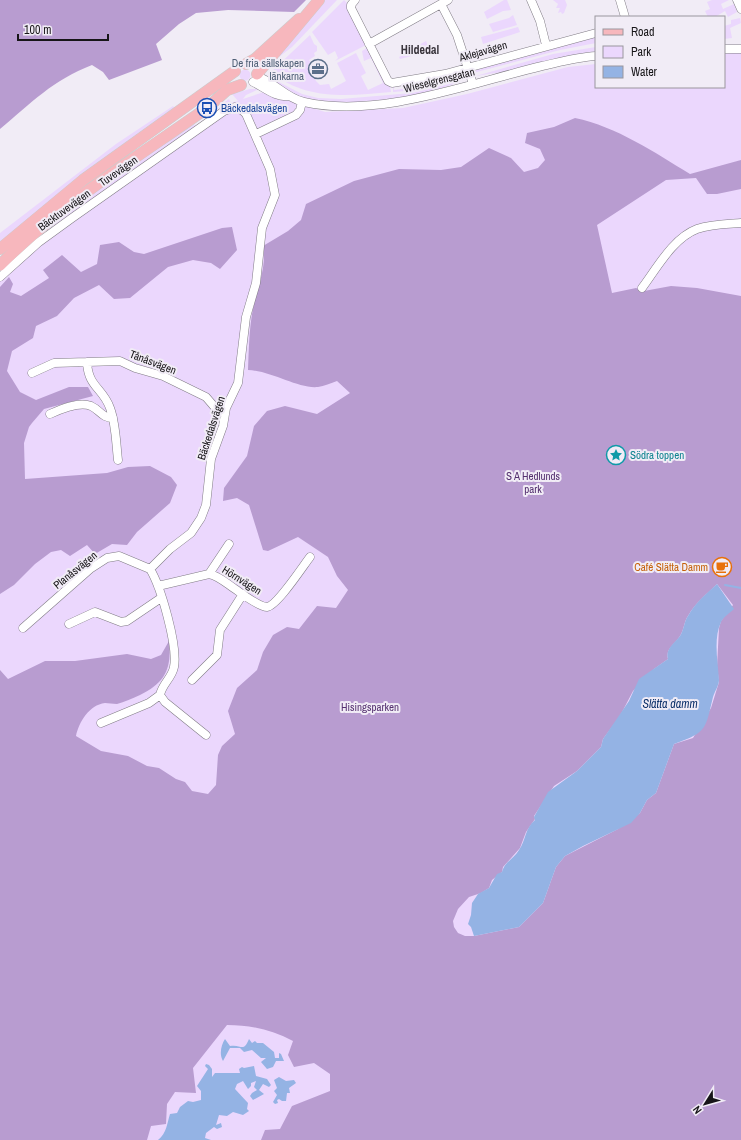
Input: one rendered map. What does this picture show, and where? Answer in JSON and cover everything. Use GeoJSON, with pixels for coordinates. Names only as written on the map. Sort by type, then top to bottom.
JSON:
{"type":"FeatureCollection","features":[{"type":"Feature","properties":{"kind":"main road","name":"Tuvevägen"},"geometry":{"type":"LineString","coordinates":[[0,265],[32,234],[59,212],[207,108],[227,90],[241,85],[248,85],[256,78],[319,0]]}},
{"type":"Feature","properties":{"kind":"main road","name":"Tuvevägen"},"geometry":{"type":"LineString","coordinates":[[1,248],[83,180],[241,66],[255,59],[283,32],[310,10]]}},
{"type":"Feature","properties":{"kind":"main road"},"geometry":{"type":"LineString","coordinates":[[246,64],[254,67],[256,78]]}},
{"type":"Feature","properties":{"kind":"main road"},"geometry":{"type":"LineString","coordinates":[[235,71],[235,80],[241,85]]}},
{"type":"Feature","properties":{"kind":"street"},"geometry":{"type":"LineString","coordinates":[[530,0],[540,22],[546,45]]}},
{"type":"Feature","properties":{"kind":"street"},"geometry":{"type":"LineString","coordinates":[[620,0],[625,16]]}},
{"type":"Feature","properties":{"kind":"street"},"geometry":{"type":"LineString","coordinates":[[737,0],[741,9]]}},
{"type":"Feature","properties":{"kind":"street","name":"Aklejavägen"},"geometry":{"type":"LineString","coordinates":[[353,2],[351,8],[390,82],[443,74],[546,45],[595,33]]}},
{"type":"Feature","properties":{"kind":"street"},"geometry":{"type":"LineString","coordinates":[[369,44],[444,2],[474,84]]}},
{"type":"Feature","properties":{"kind":"street"},"geometry":{"type":"LineString","coordinates":[[725,49],[741,49]]}},
{"type":"Feature","properties":{"kind":"street","name":"Wieselgrensgatan"},"geometry":{"type":"LineString","coordinates":[[256,78],[275,94],[282,97],[288,96],[302,102],[340,105],[384,103],[437,94],[595,55]]}},
{"type":"Feature","properties":{"kind":"street"},"geometry":{"type":"LineString","coordinates":[[256,134],[296,115],[300,110],[302,102]]}},
{"type":"Feature","properties":{"kind":"street","name":"Bäcktuvevägen"},"geometry":{"type":"LineString","coordinates":[[0,277],[40,242],[72,218],[231,107],[238,107],[243,111],[256,134]]}},
{"type":"Feature","properties":{"kind":"street","name":"Bäckedalsvägen"},"geometry":{"type":"LineString","coordinates":[[150,570],[170,549],[190,533],[201,518],[206,505],[212,459],[221,435],[225,414],[238,383],[246,317],[256,283],[262,228],[275,195],[270,169],[256,134]]}},
{"type":"Feature","properties":{"kind":"street"},"geometry":{"type":"LineString","coordinates":[[642,288],[673,247],[690,233],[700,228],[741,223]]}},
{"type":"Feature","properties":{"kind":"street","name":"Tånåsvägen"},"geometry":{"type":"LineString","coordinates":[[32,373],[54,363],[120,361],[163,376],[206,397],[218,411],[225,414]]}},
{"type":"Feature","properties":{"kind":"street"},"geometry":{"type":"LineString","coordinates":[[87,362],[89,377],[106,400],[113,418],[118,460]]}},
{"type":"Feature","properties":{"kind":"street"},"geometry":{"type":"LineString","coordinates":[[50,414],[62,409],[86,405],[94,408],[106,418],[113,418]]}},
{"type":"Feature","properties":{"kind":"street","name":"Hörnvägen"},"geometry":{"type":"LineString","coordinates":[[208,574],[212,566],[230,544]]}},
{"type":"Feature","properties":{"kind":"street","name":"Planåsvägen"},"geometry":{"type":"LineString","coordinates":[[22,628],[90,569],[107,558],[119,556],[150,570]]}},
{"type":"Feature","properties":{"kind":"street","name":"Hörnvägen"},"geometry":{"type":"LineString","coordinates":[[158,586],[208,574],[217,576],[263,606],[272,605],[310,557]]}},
{"type":"Feature","properties":{"kind":"street"},"geometry":{"type":"LineString","coordinates":[[101,723],[149,703],[160,695],[163,687],[171,676],[174,665],[172,642],[158,586],[150,570]]}},
{"type":"Feature","properties":{"kind":"street"},"geometry":{"type":"LineString","coordinates":[[192,680],[215,658],[218,652],[220,630],[243,594]]}},
{"type":"Feature","properties":{"kind":"street"},"geometry":{"type":"LineString","coordinates":[[69,624],[95,612],[121,622],[127,621],[161,598]]}},
{"type":"Feature","properties":{"kind":"street"},"geometry":{"type":"LineString","coordinates":[[160,695],[166,702],[206,735]]}},
{"type":"Feature","properties":{"kind":"green space"},"geometry":{"type":"Polygon","coordinates":[[[0,0],[306,0],[294,12],[228,10],[196,13],[179,24],[156,44],[162,60],[109,80],[103,72],[92,65],[78,71],[54,85],[32,101],[0,129],[0,0]]]}},
{"type":"Feature","properties":{"kind":"green space"},"geometry":{"type":"Polygon","coordinates":[[[325,0],[337,0],[292,47],[275,60],[325,0]]]}},
{"type":"Feature","properties":{"kind":"green space"},"geometry":{"type":"Polygon","coordinates":[[[344,0],[348,4],[366,45],[335,61],[338,58],[335,51],[328,55],[312,32],[344,0]]]}},
{"type":"Feature","properties":{"kind":"green space"},"geometry":{"type":"Polygon","coordinates":[[[504,0],[507,0],[511,10],[503,11],[487,19],[484,12],[504,0]]]}},
{"type":"Feature","properties":{"kind":"green space"},"geometry":{"type":"Polygon","coordinates":[[[553,0],[565,0],[567,5],[564,13],[558,13],[560,8],[556,8],[558,4],[553,0]]]}},
{"type":"Feature","properties":{"kind":"green space"},"geometry":{"type":"Polygon","coordinates":[[[712,0],[729,0],[721,4],[723,9],[734,4],[737,12],[728,17],[725,11],[717,16],[708,16],[705,11],[710,9],[707,2],[712,0]]]}},
{"type":"Feature","properties":{"kind":"green space"},"geometry":{"type":"Polygon","coordinates":[[[513,15],[517,25],[493,32],[489,24],[509,18],[513,15]]]}},
{"type":"Feature","properties":{"kind":"green space"},"geometry":{"type":"Polygon","coordinates":[[[740,18],[741,23],[730,28],[732,38],[725,39],[725,26],[731,24],[731,20],[740,18]]]}},
{"type":"Feature","properties":{"kind":"green space"},"geometry":{"type":"Polygon","coordinates":[[[518,27],[520,32],[483,44],[481,37],[518,27]]]}},
{"type":"Feature","properties":{"kind":"green space"},"geometry":{"type":"Polygon","coordinates":[[[310,35],[314,44],[317,46],[317,51],[314,53],[315,56],[309,60],[311,63],[308,65],[316,81],[320,85],[329,84],[331,89],[346,81],[337,63],[356,53],[366,73],[361,76],[368,90],[383,83],[371,58],[364,61],[362,51],[367,48],[390,86],[391,92],[344,95],[313,92],[299,88],[284,81],[271,72],[310,35]]]}},
{"type":"Feature","properties":{"kind":"green space"},"geometry":{"type":"Polygon","coordinates":[[[595,35],[595,43],[560,50],[473,73],[473,70],[595,35]]]}},
{"type":"Feature","properties":{"kind":"green space"},"geometry":{"type":"Polygon","coordinates":[[[426,41],[430,51],[421,54],[417,46],[426,41]]]}},
{"type":"Feature","properties":{"kind":"green space"},"geometry":{"type":"Polygon","coordinates":[[[595,47],[595,51],[549,60],[515,70],[476,76],[553,54],[595,47]]]}},
{"type":"Feature","properties":{"kind":"green space"},"geometry":{"type":"Polygon","coordinates":[[[413,49],[416,55],[400,59],[399,57],[413,49]]]}},
{"type":"Feature","properties":{"kind":"green space","name":"S A Hedlunds park"},"geometry":{"type":"Polygon","coordinates":[[[741,52],[741,1140],[0,1140],[0,271],[43,232],[113,179],[184,129],[194,124],[196,126],[217,111],[222,104],[229,99],[231,103],[238,101],[232,94],[250,89],[259,89],[246,95],[243,99],[264,92],[325,112],[403,108],[467,94],[568,67],[595,64],[595,88],[725,88],[725,54],[741,52]]]}},
{"type":"Feature","properties":{"kind":"green space"},"geometry":{"type":"Polygon","coordinates":[[[245,69],[249,71],[251,75],[249,79],[245,81],[241,79],[239,75],[241,71],[245,69]]]}},
{"type":"Feature","properties":{"kind":"green space"},"geometry":{"type":"Polygon","coordinates":[[[464,71],[467,74],[440,83],[411,90],[393,92],[393,85],[394,90],[412,88],[412,83],[421,83],[423,81],[440,79],[464,71]]]}},
{"type":"Feature","properties":{"kind":"green space"},"geometry":{"type":"Polygon","coordinates":[[[271,79],[302,94],[318,98],[341,99],[412,93],[458,82],[425,93],[404,97],[360,102],[321,102],[305,99],[296,95],[271,79]]]}},
{"type":"Feature","properties":{"kind":"green space"},"geometry":{"type":"Polygon","coordinates":[[[173,106],[175,109],[0,242],[0,233],[116,144],[173,106]]]}},
{"type":"Feature","properties":{"kind":"green space","name":"S A Hedlunds park"},"geometry":{"type":"Polygon","coordinates":[[[575,118],[606,127],[635,141],[690,174],[741,160],[741,189],[717,194],[707,194],[696,178],[666,180],[597,225],[612,293],[636,288],[644,291],[671,286],[697,288],[741,296],[741,1140],[261,1140],[265,1130],[280,1129],[292,1106],[330,1091],[330,1074],[314,1063],[294,1067],[288,1055],[293,1041],[285,1037],[261,1029],[227,1025],[193,1068],[196,1093],[175,1092],[167,1104],[166,1124],[151,1126],[147,1140],[0,1140],[0,670],[8,679],[45,661],[75,661],[127,654],[151,659],[161,655],[169,641],[170,651],[168,667],[161,680],[149,690],[128,700],[117,704],[99,704],[94,707],[82,720],[76,736],[101,751],[128,756],[147,766],[159,768],[176,779],[185,782],[192,791],[208,794],[216,785],[218,755],[222,746],[235,734],[228,711],[237,688],[257,670],[263,652],[273,635],[287,627],[299,629],[317,606],[336,608],[348,590],[337,576],[328,557],[298,537],[268,551],[263,550],[249,505],[237,498],[223,501],[224,488],[247,456],[254,426],[267,411],[285,406],[317,414],[350,393],[337,381],[320,387],[310,387],[293,383],[266,373],[248,370],[251,320],[262,275],[264,261],[263,246],[288,231],[301,220],[306,204],[354,181],[399,169],[441,170],[461,167],[489,148],[511,158],[524,172],[538,168],[545,160],[540,149],[525,143],[527,133],[554,127],[575,118]],[[717,584],[694,607],[687,618],[680,636],[669,649],[667,655],[668,659],[654,669],[633,691],[620,716],[603,739],[601,747],[577,771],[554,786],[534,816],[535,819],[526,832],[520,848],[503,867],[502,872],[492,880],[489,888],[481,893],[469,897],[458,909],[453,921],[454,927],[458,933],[465,936],[474,936],[519,927],[543,903],[556,867],[565,856],[618,829],[640,813],[647,800],[656,793],[674,744],[693,738],[711,708],[719,682],[717,666],[719,628],[721,621],[733,605],[717,584]]]}},
{"type":"Feature","properties":{"kind":"green space"},"geometry":{"type":"Polygon","coordinates":[[[232,227],[237,250],[220,269],[211,263],[193,260],[168,267],[130,298],[114,299],[99,285],[74,298],[57,316],[36,326],[33,338],[12,351],[7,371],[20,392],[36,400],[69,387],[88,387],[93,396],[44,409],[32,423],[29,427],[24,443],[25,479],[107,473],[128,467],[150,466],[171,477],[177,485],[170,503],[137,532],[127,545],[112,544],[95,554],[87,545],[70,556],[61,550],[51,552],[35,564],[14,585],[0,594],[0,287],[9,277],[13,284],[10,292],[21,296],[49,278],[43,270],[62,255],[81,272],[97,264],[100,245],[119,242],[134,252],[144,254],[222,228],[232,227]]]}},
{"type":"Feature","properties":{"kind":"water","name":"Slätta damm"},"geometry":{"type":"Polygon","coordinates":[[[717,584],[734,609],[723,618],[717,636],[719,682],[703,728],[693,736],[674,744],[656,793],[647,800],[640,813],[631,823],[565,856],[556,867],[543,903],[519,927],[474,936],[471,927],[468,924],[471,915],[472,903],[478,894],[489,888],[497,874],[502,872],[505,865],[517,853],[527,830],[535,820],[534,817],[548,792],[577,771],[601,747],[603,739],[629,701],[639,679],[668,659],[667,655],[669,649],[680,636],[691,611],[701,598],[717,584]]]}},
{"type":"Feature","properties":{"kind":"water"},"geometry":{"type":"Polygon","coordinates":[[[225,1039],[230,1046],[244,1047],[249,1039],[252,1043],[255,1041],[257,1043],[263,1043],[274,1052],[275,1058],[279,1058],[279,1053],[284,1061],[276,1061],[273,1067],[267,1069],[261,1062],[266,1058],[261,1058],[252,1050],[244,1052],[240,1048],[230,1048],[223,1061],[221,1050],[225,1039]]]}},
{"type":"Feature","properties":{"kind":"water"},"geometry":{"type":"Polygon","coordinates":[[[206,1064],[212,1069],[212,1077],[215,1073],[240,1073],[239,1069],[242,1067],[254,1066],[256,1076],[267,1079],[271,1085],[269,1087],[263,1084],[259,1090],[264,1094],[253,1100],[250,1096],[257,1090],[254,1087],[256,1081],[251,1083],[251,1086],[248,1089],[243,1081],[237,1084],[235,1089],[248,1103],[247,1109],[249,1111],[243,1115],[233,1112],[227,1116],[219,1115],[216,1125],[221,1123],[222,1127],[217,1129],[214,1127],[206,1133],[205,1138],[211,1140],[158,1140],[165,1131],[170,1114],[177,1113],[180,1107],[188,1101],[193,1102],[201,1100],[201,1091],[197,1086],[208,1069],[205,1066],[206,1064]]]}},
{"type":"Feature","properties":{"kind":"water"},"geometry":{"type":"Polygon","coordinates":[[[279,1077],[286,1081],[294,1080],[296,1083],[289,1088],[290,1093],[287,1093],[286,1101],[279,1099],[277,1100],[278,1103],[275,1104],[273,1102],[277,1095],[274,1091],[277,1088],[274,1080],[279,1077]]]}},
{"type":"Feature","properties":{"kind":"waterway"},"geometry":{"type":"LineString","coordinates":[[725,585],[741,588]]}},
{"type":"Feature","properties":{"kind":"place","name":"De fria sällskapen länkarna"},"geometry":{"type":"Point","coordinates":[318,69]}},
{"type":"Feature","properties":{"kind":"place","name":"Bäckedalsvägen"},"geometry":{"type":"Point","coordinates":[207,108]}},
{"type":"Feature","properties":{"kind":"place","name":"Södra toppen"},"geometry":{"type":"Point","coordinates":[616,455]}},
{"type":"Feature","properties":{"kind":"place","name":"Café Slätta Damm"},"geometry":{"type":"Point","coordinates":[722,567]}},
{"type":"Feature","properties":{"kind":"district","name":"Hildedal"},"geometry":{"type":"Point","coordinates":[420,50]}},
{"type":"Feature","properties":{"kind":"park label","name":"Hisingsparken"},"geometry":{"type":"Point","coordinates":[370,707]}}]}
